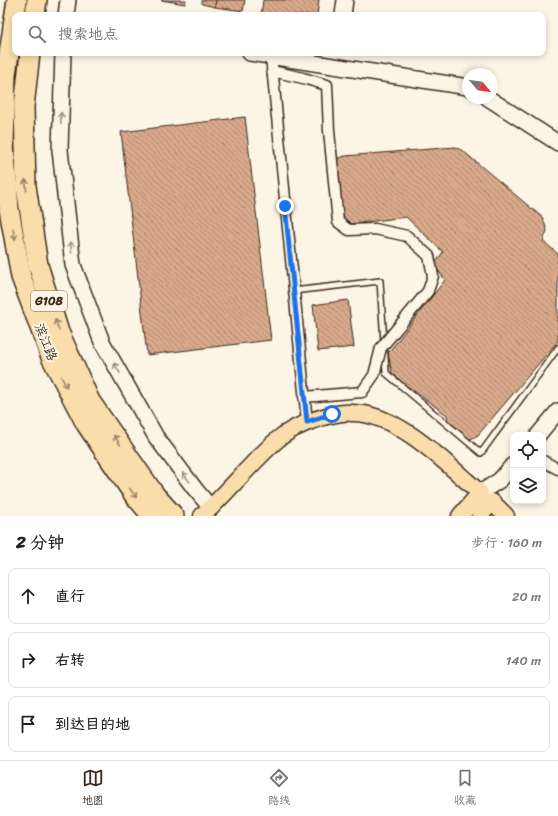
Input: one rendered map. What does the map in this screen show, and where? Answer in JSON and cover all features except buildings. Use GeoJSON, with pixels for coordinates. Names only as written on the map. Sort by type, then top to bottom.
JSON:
{"type":"FeatureCollection","features":[{"type":"Feature","properties":{"kind":"highway","name":"滨江路"},"geometry":{"type":"LineString","coordinates":[[16,12],[17,0]]}},
{"type":"Feature","properties":{"kind":"highway"},"geometry":{"type":"LineString","coordinates":[[35,12],[37,0]]}},
{"type":"Feature","properties":{"kind":"highway","name":"滨江路"},"geometry":{"type":"LineString","coordinates":[[12,39],[6,74],[4,144],[9,208],[21,277],[51,357],[86,424],[134,495],[152,516]]}},
{"type":"Feature","properties":{"kind":"highway","name":"滨江路"},"geometry":{"type":"LineString","coordinates":[[30,56],[24,107],[26,186],[38,265],[59,332],[90,401],[155,495],[174,516]]}},
{"type":"Feature","properties":{"kind":"main road"},"geometry":{"type":"LineString","coordinates":[[210,513],[278,439],[307,422],[332,414],[355,413],[377,417],[401,429],[434,452],[506,516]]}},
{"type":"Feature","properties":{"kind":"main road"},"geometry":{"type":"LineString","coordinates":[[460,516],[486,498]]}},
{"type":"Feature","properties":{"kind":"main road"},"geometry":{"type":"LineString","coordinates":[[480,516],[486,498]]}},
{"type":"Feature","properties":{"kind":"street"},"geometry":{"type":"LineString","coordinates":[[66,12],[68,0]]}},
{"type":"Feature","properties":{"kind":"street"},"geometry":{"type":"LineString","coordinates":[[343,12],[345,0]]}},
{"type":"Feature","properties":{"kind":"street"},"geometry":{"type":"LineString","coordinates":[[63,56],[60,150],[73,265],[102,342],[156,437],[195,489],[210,513]]}},
{"type":"Feature","properties":{"kind":"street"},"geometry":{"type":"LineString","coordinates":[[307,422],[271,56],[336,60],[462,86]]}},
{"type":"Feature","properties":{"kind":"street"},"geometry":{"type":"LineString","coordinates":[[272,72],[303,78],[327,85],[329,131],[338,222],[349,230],[375,229],[408,236],[429,256],[433,276],[428,291],[381,348],[374,375],[362,392],[304,397]]}},
{"type":"Feature","properties":{"kind":"street"},"geometry":{"type":"LineString","coordinates":[[497,104],[558,143]]}},
{"type":"Feature","properties":{"kind":"street"},"geometry":{"type":"LineString","coordinates":[[540,432],[558,410]]}},
{"type":"Feature","properties":{"kind":"street"},"geometry":{"type":"LineString","coordinates":[[546,463],[558,469]]}},
{"type":"Feature","properties":{"kind":"street"},"geometry":{"type":"LineString","coordinates":[[486,498],[510,468]]}},
{"type":"Feature","properties":{"kind":"lane"},"geometry":{"type":"LineString","coordinates":[[293,291],[380,281],[386,373],[481,453],[558,348]]}},
{"type":"Feature","properties":{"kind":"route"},"geometry":{"type":"LineString","coordinates":[[285,206],[307,422],[332,414]]}}]}
